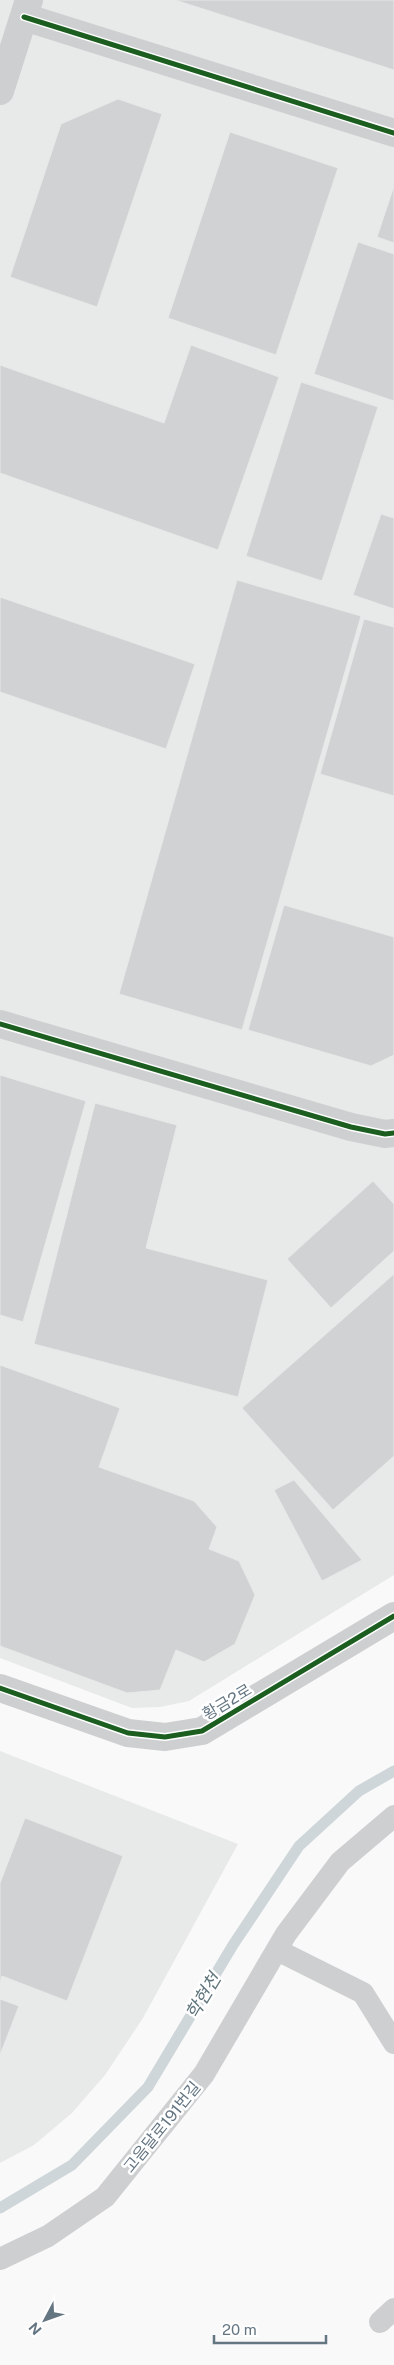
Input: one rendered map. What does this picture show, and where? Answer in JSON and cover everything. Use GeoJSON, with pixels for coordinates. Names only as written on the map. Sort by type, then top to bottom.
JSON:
{"type":"FeatureCollection","features":[{"type":"Feature","properties":{"kind":"street"},"geometry":{"type":"LineString","coordinates":[[0,91],[26,8],[394,133]]}},
{"type":"Feature","properties":{"kind":"street"},"geometry":{"type":"LineString","coordinates":[[0,1024],[350,1127],[385,1134],[394,1133]]}},
{"type":"Feature","properties":{"kind":"street","name":"황금2로"},"geometry":{"type":"LineString","coordinates":[[0,1688],[128,1733],[165,1737],[202,1731],[394,1616]]}},
{"type":"Feature","properties":{"kind":"lane","name":"고음달로191번길"},"geometry":{"type":"LineString","coordinates":[[0,2259],[48,2236],[105,2197],[204,2074],[286,1934],[340,1862],[394,1816]]}},
{"type":"Feature","properties":{"kind":"lane"},"geometry":{"type":"LineString","coordinates":[[277,1950],[363,1993],[394,2043]]}},
{"type":"Feature","properties":{"kind":"shaded area"},"geometry":{"type":"Polygon","coordinates":[[[0,0],[394,0],[394,1575],[189,1701],[160,1707],[132,1708],[0,1658],[0,0]]]}},
{"type":"Feature","properties":{"kind":"shaded area"},"geometry":{"type":"Polygon","coordinates":[[[0,1751],[238,1844],[143,2018],[105,2075],[72,2113],[34,2145],[0,2163],[0,1751]]]}},
{"type":"Feature","properties":{"kind":"building"},"geometry":{"type":"Polygon","coordinates":[[[175,0],[394,0],[394,70],[175,0]]]}},
{"type":"Feature","properties":{"kind":"building"},"geometry":{"type":"Polygon","coordinates":[[[118,99],[162,114],[97,307],[10,277],[61,124],[118,99]]]}},
{"type":"Feature","properties":{"kind":"building"},"geometry":{"type":"Polygon","coordinates":[[[230,132],[338,168],[276,355],[168,318],[230,132]]]}},
{"type":"Feature","properties":{"kind":"building"},"geometry":{"type":"Polygon","coordinates":[[[394,186],[394,243],[377,237],[394,186]]]}},
{"type":"Feature","properties":{"kind":"building"},"geometry":{"type":"Polygon","coordinates":[[[358,242],[394,254],[394,401],[314,374],[358,242]]]}},
{"type":"Feature","properties":{"kind":"building"},"geometry":{"type":"Polygon","coordinates":[[[191,345],[279,377],[218,550],[0,473],[0,365],[164,423],[191,345]]]}},
{"type":"Feature","properties":{"kind":"building"},"geometry":{"type":"Polygon","coordinates":[[[301,382],[378,407],[322,581],[246,556],[301,382]]]}},
{"type":"Feature","properties":{"kind":"building"},"geometry":{"type":"Polygon","coordinates":[[[381,514],[394,518],[394,609],[353,595],[381,514]]]}},
{"type":"Feature","properties":{"kind":"building"},"geometry":{"type":"Polygon","coordinates":[[[237,580],[361,616],[242,1030],[119,994],[237,580]]]}},
{"type":"Feature","properties":{"kind":"building"},"geometry":{"type":"Polygon","coordinates":[[[0,597],[195,664],[166,749],[0,692],[0,597]]]}},
{"type":"Feature","properties":{"kind":"building"},"geometry":{"type":"Polygon","coordinates":[[[364,619],[394,627],[394,796],[320,774],[364,619]]]}},
{"type":"Feature","properties":{"kind":"building"},"geometry":{"type":"Polygon","coordinates":[[[284,905],[394,937],[394,1055],[371,1066],[248,1030],[284,905]]]}},
{"type":"Feature","properties":{"kind":"building"},"geometry":{"type":"Polygon","coordinates":[[[0,1075],[86,1101],[23,1322],[0,1315],[0,1075]]]}},
{"type":"Feature","properties":{"kind":"building"},"geometry":{"type":"Polygon","coordinates":[[[95,1103],[177,1125],[146,1248],[268,1280],[238,1397],[34,1344],[95,1103]]]}},
{"type":"Feature","properties":{"kind":"building"},"geometry":{"type":"Polygon","coordinates":[[[373,1181],[394,1204],[394,1251],[331,1308],[287,1259],[373,1181]]]}},
{"type":"Feature","properties":{"kind":"building"},"geometry":{"type":"Polygon","coordinates":[[[394,1274],[394,1456],[333,1510],[242,1408],[394,1274]]]}},
{"type":"Feature","properties":{"kind":"building"},"geometry":{"type":"Polygon","coordinates":[[[0,1365],[120,1408],[99,1467],[194,1501],[217,1527],[209,1549],[239,1561],[255,1595],[235,1644],[204,1662],[176,1650],[160,1690],[127,1693],[0,1646],[0,1365]]]}},
{"type":"Feature","properties":{"kind":"building"},"geometry":{"type":"Polygon","coordinates":[[[294,1480],[362,1560],[322,1581],[274,1490],[294,1480]]]}},
{"type":"Feature","properties":{"kind":"building"},"geometry":{"type":"Polygon","coordinates":[[[25,1818],[123,1856],[67,2001],[2,1976],[0,1983],[0,1883],[25,1818]]]}},
{"type":"Feature","properties":{"kind":"building"},"geometry":{"type":"Polygon","coordinates":[[[0,1999],[19,2006],[0,2055],[0,1999]]]}},
{"type":"Feature","properties":{"kind":"waterway","name":"학현천"},"geometry":{"type":"LineString","coordinates":[[0,2208],[72,2165],[148,2087],[233,1945],[299,1846],[359,1791],[394,1771]]}},
{"type":"Feature","properties":{"kind":"cycle path"},"geometry":{"type":"LineString","coordinates":[[24,17],[394,133]]}},
{"type":"Feature","properties":{"kind":"cycle path"},"geometry":{"type":"LineString","coordinates":[[0,1024],[351,1127],[385,1134],[394,1133]]}},
{"type":"Feature","properties":{"kind":"cycle path"},"geometry":{"type":"LineString","coordinates":[[0,1688],[128,1733],[165,1737],[202,1731],[394,1616]]}}]}
